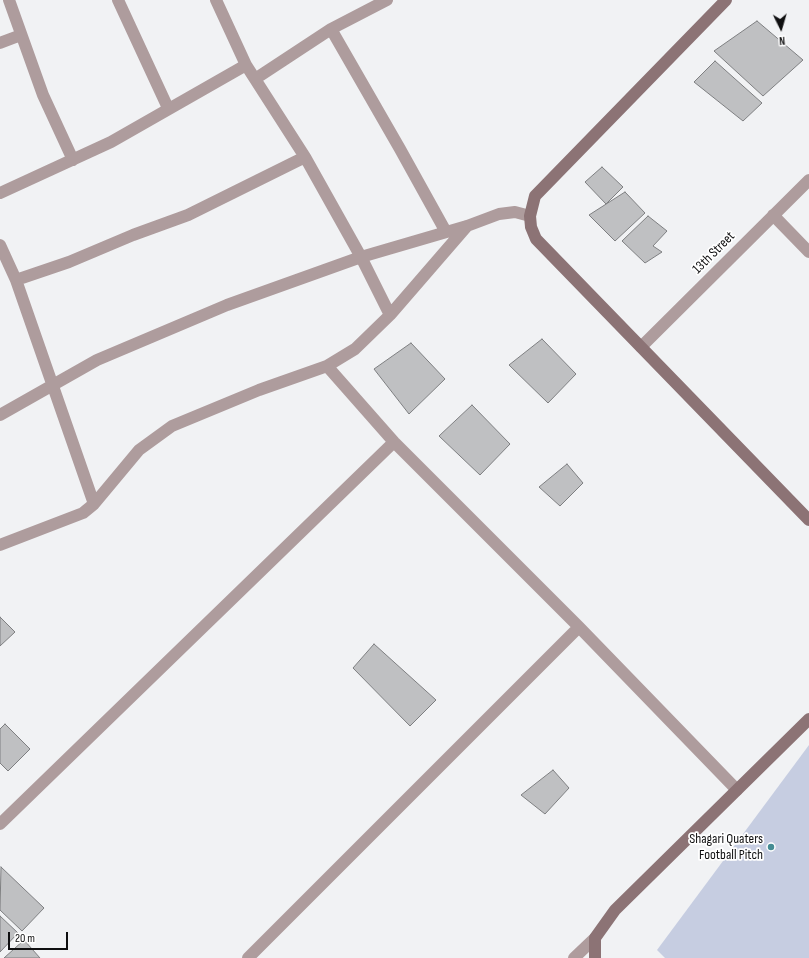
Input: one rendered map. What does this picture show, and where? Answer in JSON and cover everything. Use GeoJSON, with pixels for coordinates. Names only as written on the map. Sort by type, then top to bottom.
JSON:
{"type":"FeatureCollection","features":[{"type":"Feature","properties":{"kind":"street"},"geometry":{"type":"LineString","coordinates":[[9,0],[43,95],[73,160]]}},
{"type":"Feature","properties":{"kind":"street"},"geometry":{"type":"LineString","coordinates":[[118,0],[168,108]]}},
{"type":"Feature","properties":{"kind":"street"},"geometry":{"type":"LineString","coordinates":[[216,0],[246,65],[305,157],[361,258],[390,315]]}},
{"type":"Feature","properties":{"kind":"street"},"geometry":{"type":"LineString","coordinates":[[255,79],[331,29],[387,0]]}},
{"type":"Feature","properties":{"kind":"street"},"geometry":{"type":"LineString","coordinates":[[726,0],[535,196],[530,216],[531,227],[536,239],[809,520]]}},
{"type":"Feature","properties":{"kind":"street"},"geometry":{"type":"LineString","coordinates":[[331,29],[446,232]]}},
{"type":"Feature","properties":{"kind":"street"},"geometry":{"type":"LineString","coordinates":[[0,43],[21,35]]}},
{"type":"Feature","properties":{"kind":"street"},"geometry":{"type":"LineString","coordinates":[[0,193],[111,142],[168,108],[246,65]]}},
{"type":"Feature","properties":{"kind":"street"},"geometry":{"type":"LineString","coordinates":[[16,280],[69,262],[133,235],[188,215],[305,157]]}},
{"type":"Feature","properties":{"kind":"street","name":"13th Street"},"geometry":{"type":"LineString","coordinates":[[641,347],[809,180]]}},
{"type":"Feature","properties":{"kind":"street"},"geometry":{"type":"LineString","coordinates":[[0,415],[97,360],[227,305],[361,258],[466,226],[499,214],[515,212],[530,216]]}},
{"type":"Feature","properties":{"kind":"street"},"geometry":{"type":"LineString","coordinates":[[773,216],[809,252]]}},
{"type":"Feature","properties":{"kind":"street"},"geometry":{"type":"LineString","coordinates":[[0,545],[83,513],[94,504],[139,450],[172,426],[259,390],[327,366],[355,349],[390,315],[466,226]]}},
{"type":"Feature","properties":{"kind":"street"},"geometry":{"type":"LineString","coordinates":[[0,245],[16,280],[94,504]]}},
{"type":"Feature","properties":{"kind":"street"},"geometry":{"type":"LineString","coordinates":[[327,366],[394,442],[579,627],[737,790]]}},
{"type":"Feature","properties":{"kind":"street"},"geometry":{"type":"LineString","coordinates":[[0,824],[394,442]]}},
{"type":"Feature","properties":{"kind":"street"},"geometry":{"type":"LineString","coordinates":[[248,958],[579,627]]}},
{"type":"Feature","properties":{"kind":"street"},"geometry":{"type":"LineString","coordinates":[[574,958],[595,938],[615,910],[809,719]]}},
{"type":"Feature","properties":{"kind":"street"},"geometry":{"type":"LineString","coordinates":[[595,938],[595,958]]}},
{"type":"Feature","properties":{"kind":"shaded area","name":"Shagari Quaters Football Pitch"},"geometry":{"type":"Polygon","coordinates":[[[809,745],[809,958],[665,958],[657,950],[809,745]]]}},
{"type":"Feature","properties":{"kind":"building"},"geometry":{"type":"Polygon","coordinates":[[[757,21],[803,60],[763,96],[714,51],[757,21]]]}},
{"type":"Feature","properties":{"kind":"building"},"geometry":{"type":"Polygon","coordinates":[[[715,61],[762,103],[743,121],[694,82],[715,61]]]}},
{"type":"Feature","properties":{"kind":"building"},"geometry":{"type":"Polygon","coordinates":[[[602,167],[623,187],[606,204],[585,182],[602,167]]]}},
{"type":"Feature","properties":{"kind":"building"},"geometry":{"type":"Polygon","coordinates":[[[625,192],[645,213],[615,241],[589,215],[625,192]]]}},
{"type":"Feature","properties":{"kind":"building"},"geometry":{"type":"Polygon","coordinates":[[[648,216],[667,231],[653,246],[662,252],[645,263],[622,241],[648,216]]]}},
{"type":"Feature","properties":{"kind":"building"},"geometry":{"type":"Polygon","coordinates":[[[542,339],[576,374],[548,403],[509,365],[542,339]]]}},
{"type":"Feature","properties":{"kind":"building"},"geometry":{"type":"Polygon","coordinates":[[[411,343],[445,379],[409,414],[374,369],[411,343]]]}},
{"type":"Feature","properties":{"kind":"building"},"geometry":{"type":"Polygon","coordinates":[[[472,405],[510,444],[480,475],[439,436],[472,405]]]}},
{"type":"Feature","properties":{"kind":"building"},"geometry":{"type":"Polygon","coordinates":[[[567,464],[583,483],[560,506],[539,487],[567,464]]]}},
{"type":"Feature","properties":{"kind":"building"},"geometry":{"type":"Polygon","coordinates":[[[0,617],[15,632],[0,646],[0,617]]]}},
{"type":"Feature","properties":{"kind":"building"},"geometry":{"type":"Polygon","coordinates":[[[374,644],[436,700],[410,726],[353,668],[374,644]]]}},
{"type":"Feature","properties":{"kind":"building"},"geometry":{"type":"Polygon","coordinates":[[[5,724],[30,749],[8,771],[0,763],[0,729],[5,724]]]}},
{"type":"Feature","properties":{"kind":"building"},"geometry":{"type":"Polygon","coordinates":[[[553,770],[569,788],[545,814],[521,795],[553,770]]]}},
{"type":"Feature","properties":{"kind":"building"},"geometry":{"type":"Polygon","coordinates":[[[1,867],[44,908],[22,931],[0,910],[1,867]]]}},
{"type":"Feature","properties":{"kind":"building"},"geometry":{"type":"Polygon","coordinates":[[[0,916],[18,933],[0,952],[0,916]]]}},
{"type":"Feature","properties":{"kind":"building"},"geometry":{"type":"Polygon","coordinates":[[[24,940],[40,958],[4,958],[24,940]]]}},
{"type":"Feature","properties":{"kind":"place","name":"Shagari Quaters Football Pitch"},"geometry":{"type":"Point","coordinates":[771,847]}}]}
